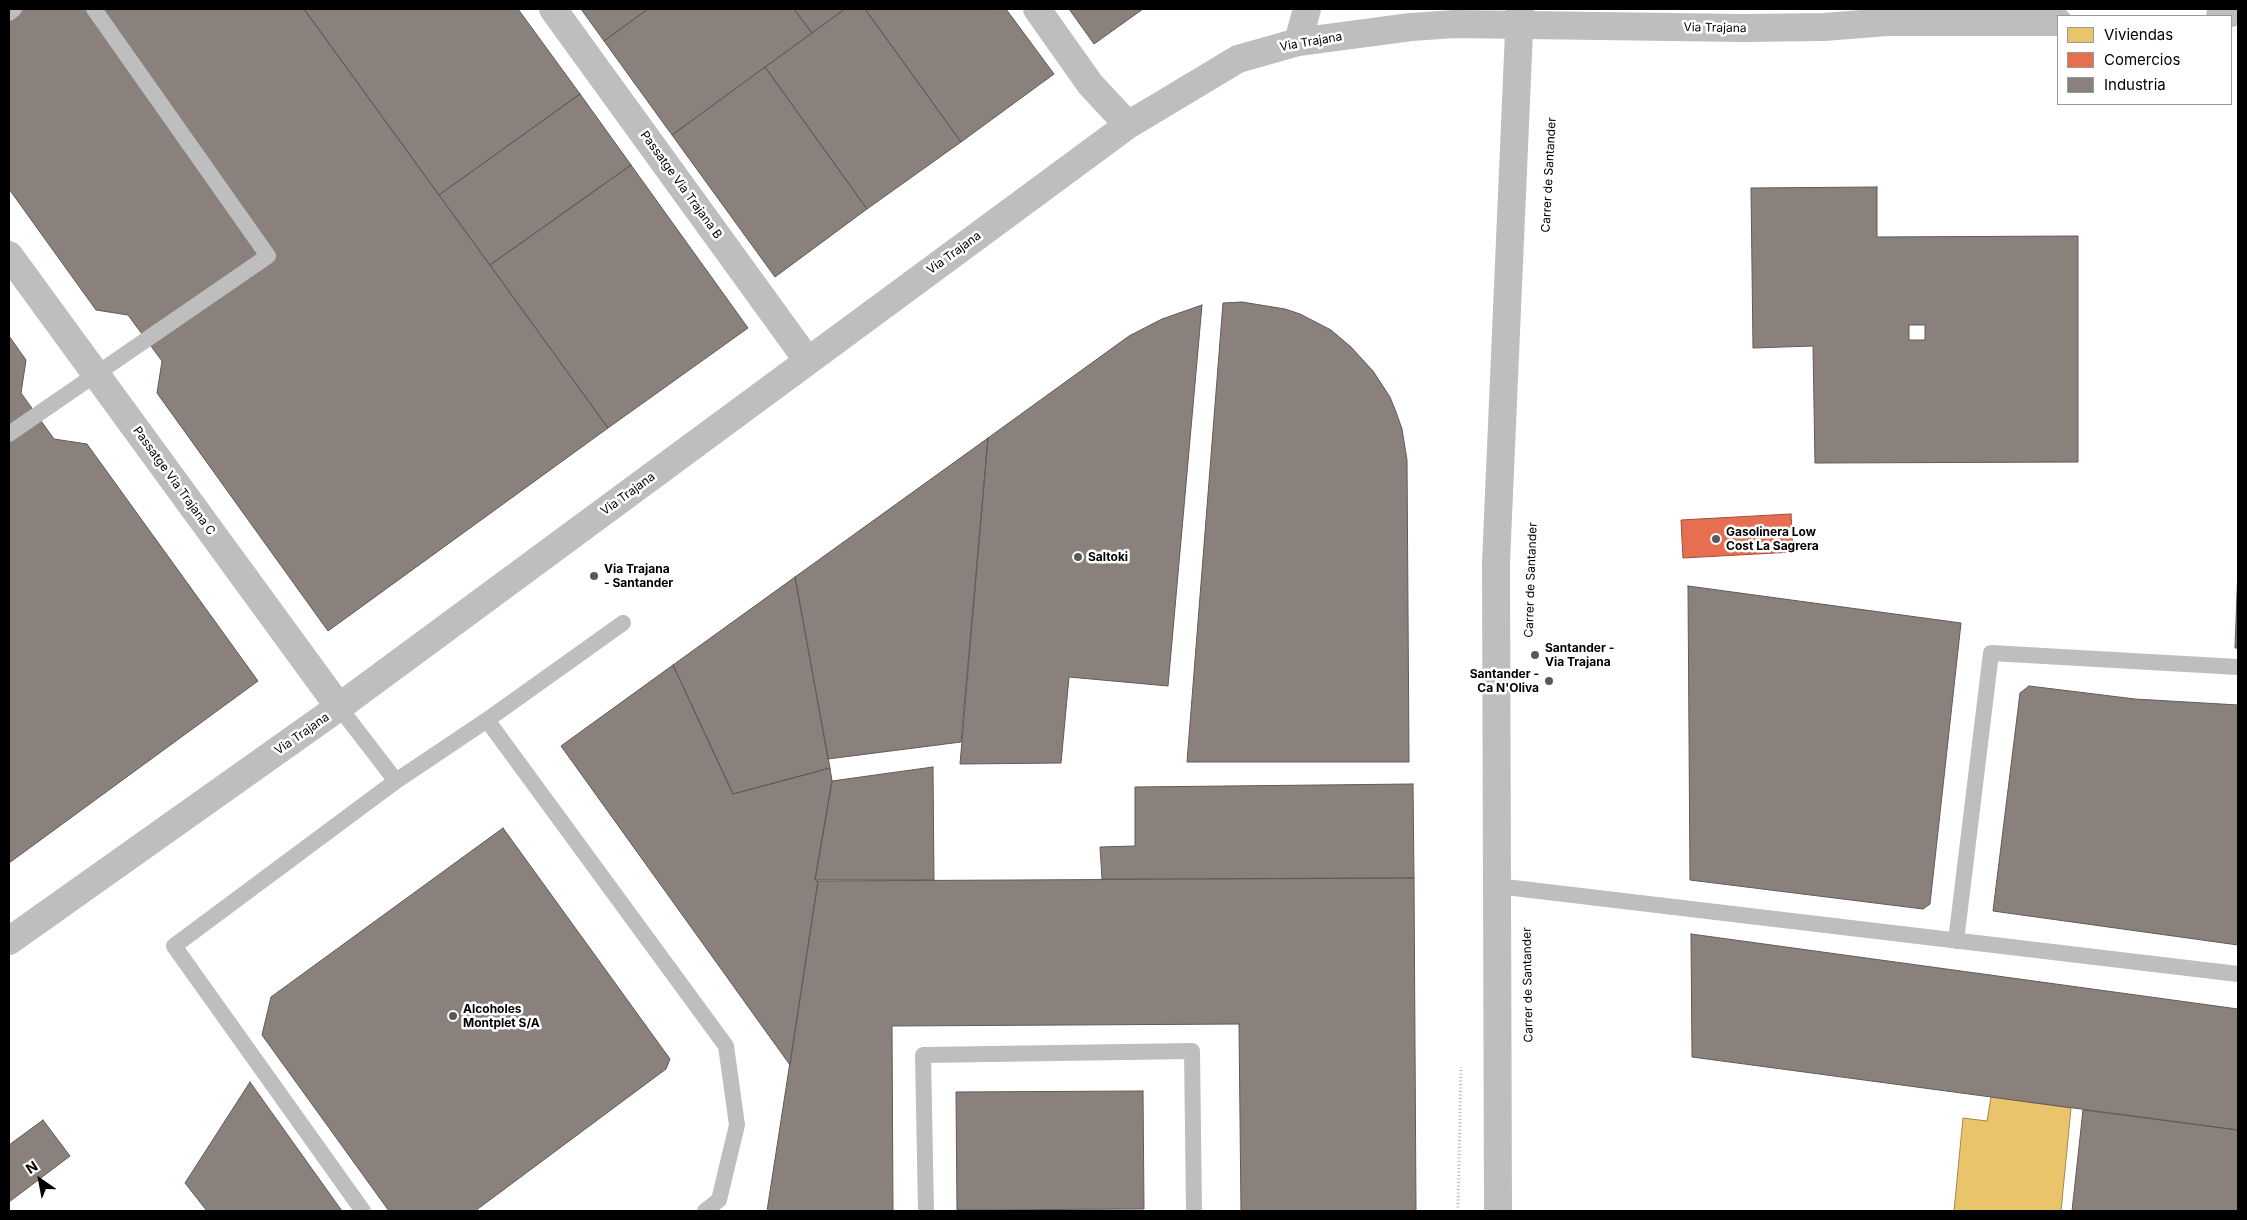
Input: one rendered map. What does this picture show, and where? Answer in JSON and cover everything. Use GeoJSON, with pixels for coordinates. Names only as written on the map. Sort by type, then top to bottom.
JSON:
{"type":"FeatureCollection","features":[{"type":"Feature","properties":{"kind":"street","name":"Passatge Via Trajana B"},"geometry":{"type":"LineString","coordinates":[[553,9],[808,361]]}},
{"type":"Feature","properties":{"kind":"street"},"geometry":{"type":"LineString","coordinates":[[1037,9],[1090,84],[1128,125]]}},
{"type":"Feature","properties":{"kind":"street"},"geometry":{"type":"LineString","coordinates":[[1298,42],[1307,9]]}},
{"type":"Feature","properties":{"kind":"street"},"geometry":{"type":"LineString","coordinates":[[2224,15],[2238,11]]}},
{"type":"Feature","properties":{"kind":"street","name":"Via Trajana"},"geometry":{"type":"LineString","coordinates":[[9,941],[339,707],[1128,125],[1238,59],[1298,42],[1411,27],[1519,16],[1643,18],[1743,28],[1824,27],[1887,22],[2057,22]]}},
{"type":"Feature","properties":{"kind":"street"},"geometry":{"type":"LineString","coordinates":[[1498,1211],[1496,563],[1519,16]]}},
{"type":"Feature","properties":{"kind":"street","name":"Passatge Via Trajana C"},"geometry":{"type":"LineString","coordinates":[[9,255],[339,707]]}},
{"type":"Feature","properties":{"kind":"lane"},"geometry":{"type":"LineString","coordinates":[[9,13],[14,9]]}},
{"type":"Feature","properties":{"kind":"lane"},"geometry":{"type":"LineString","coordinates":[[9,434],[95,373],[268,256],[94,9]]}},
{"type":"Feature","properties":{"kind":"lane"},"geometry":{"type":"LineString","coordinates":[[363,1211],[174,946],[396,781],[487,720],[623,623]]}},
{"type":"Feature","properties":{"kind":"lane"},"geometry":{"type":"LineString","coordinates":[[1956,941],[1991,653],[2238,667]]}},
{"type":"Feature","properties":{"kind":"lane"},"geometry":{"type":"LineString","coordinates":[[339,707],[396,781]]}},
{"type":"Feature","properties":{"kind":"lane"},"geometry":{"type":"LineString","coordinates":[[487,720],[726,1046],[737,1125],[719,1200],[705,1211]]}},
{"type":"Feature","properties":{"kind":"lane"},"geometry":{"type":"LineString","coordinates":[[1497,886],[2238,974]]}},
{"type":"Feature","properties":{"kind":"lane"},"geometry":{"type":"LineString","coordinates":[[926,1211],[923,1055],[1192,1051],[1194,1211]]}},
{"type":"Feature","properties":{"kind":"building: Viviendas"},"geometry":{"type":"Polygon","coordinates":[[[1991,1097],[2071,1108],[2061,1211],[1954,1211],[1963,1118],[1987,1121],[1991,1097]]]}},
{"type":"Feature","properties":{"kind":"building: Comercios"},"geometry":{"type":"Polygon","coordinates":[[[1791,514],[1793,552],[1683,558],[1681,520],[1791,514]]]}},
{"type":"Feature","properties":{"kind":"building: Industria"},"geometry":{"type":"Polygon","coordinates":[[[9,9],[304,9],[608,428],[328,631],[157,393],[162,361],[128,315],[96,310],[9,189],[9,9]]]}},
{"type":"Feature","properties":{"kind":"building: Industria"},"geometry":{"type":"Polygon","coordinates":[[[304,9],[518,9],[580,94],[439,195],[304,9]]]}},
{"type":"Feature","properties":{"kind":"building: Industria"},"geometry":{"type":"Polygon","coordinates":[[[581,9],[648,9],[604,41],[581,9]]]}},
{"type":"Feature","properties":{"kind":"building: Industria"},"geometry":{"type":"Polygon","coordinates":[[[648,9],[794,9],[812,33],[672,135],[604,41],[648,9]]]}},
{"type":"Feature","properties":{"kind":"building: Industria"},"geometry":{"type":"Polygon","coordinates":[[[794,9],[845,9],[812,33],[794,9]]]}},
{"type":"Feature","properties":{"kind":"building: Industria"},"geometry":{"type":"Polygon","coordinates":[[[845,9],[865,9],[961,142],[867,209],[765,67],[845,9]]]}},
{"type":"Feature","properties":{"kind":"building: Industria"},"geometry":{"type":"Polygon","coordinates":[[[865,9],[1006,9],[1054,74],[961,142],[865,9]]]}},
{"type":"Feature","properties":{"kind":"building: Industria"},"geometry":{"type":"Polygon","coordinates":[[[1069,9],[1143,9],[1094,44],[1069,9]]]}},
{"type":"Feature","properties":{"kind":"building: Industria"},"geometry":{"type":"Polygon","coordinates":[[[765,67],[867,209],[775,277],[672,135],[765,67]]]}},
{"type":"Feature","properties":{"kind":"building: Industria"},"geometry":{"type":"Polygon","coordinates":[[[580,94],[631,165],[490,265],[439,195],[580,94]]]}},
{"type":"Feature","properties":{"kind":"building: Industria"},"geometry":{"type":"Polygon","coordinates":[[[631,165],[748,328],[608,428],[490,265],[631,165]]]}},
{"type":"Feature","properties":{"kind":"building: Industria"},"geometry":{"type":"Polygon","coordinates":[[[1877,187],[1877,237],[2078,236],[2078,462],[1815,463],[1813,346],[1753,348],[1751,188],[1877,187]],[[1909,325],[1909,340],[1925,340],[1925,325],[1909,325]]]}},
{"type":"Feature","properties":{"kind":"building: Industria"},"geometry":{"type":"Polygon","coordinates":[[[1242,302],[1285,309],[1300,314],[1331,330],[1351,347],[1373,371],[1390,397],[1396,412],[1402,429],[1407,460],[1409,762],[1187,762],[1223,303],[1242,302]]]}},
{"type":"Feature","properties":{"kind":"building: Industria","name":"Saltoki"},"geometry":{"type":"Polygon","coordinates":[[[1202,305],[1168,686],[1069,677],[1061,763],[960,764],[988,438],[1129,336],[1162,319],[1202,305]]]}},
{"type":"Feature","properties":{"kind":"building: Industria"},"geometry":{"type":"Polygon","coordinates":[[[9,336],[26,360],[21,393],[54,439],[87,444],[258,681],[9,863],[9,336]]]}},
{"type":"Feature","properties":{"kind":"building: Industria"},"geometry":{"type":"Polygon","coordinates":[[[988,438],[961,742],[828,759],[795,577],[988,438]]]}},
{"type":"Feature","properties":{"kind":"building: Industria"},"geometry":{"type":"Polygon","coordinates":[[[2238,567],[2238,648],[2235,648],[2238,567]]]}},
{"type":"Feature","properties":{"kind":"building: Industria"},"geometry":{"type":"Polygon","coordinates":[[[795,577],[830,768],[733,794],[673,665],[795,577]]]}},
{"type":"Feature","properties":{"kind":"building: Industria"},"geometry":{"type":"Polygon","coordinates":[[[1688,586],[1961,623],[1930,904],[1923,909],[1690,880],[1688,586]]]}},
{"type":"Feature","properties":{"kind":"building: Industria"},"geometry":{"type":"Polygon","coordinates":[[[673,665],[733,794],[830,768],[832,781],[815,880],[818,881],[790,1065],[561,746],[673,665]]]}},
{"type":"Feature","properties":{"kind":"building: Industria"},"geometry":{"type":"Polygon","coordinates":[[[2029,686],[2135,699],[2238,705],[2238,945],[1993,911],[2020,693],[2029,686]]]}},
{"type":"Feature","properties":{"kind":"building: Industria"},"geometry":{"type":"Polygon","coordinates":[[[933,767],[934,880],[815,880],[832,781],[933,767]]]}},
{"type":"Feature","properties":{"kind":"building: Industria"},"geometry":{"type":"Polygon","coordinates":[[[1413,784],[1414,878],[1102,879],[1100,847],[1135,846],[1135,787],[1413,784]]]}},
{"type":"Feature","properties":{"kind":"building: Industria","name":"Alcoholes Montplet S/A"},"geometry":{"type":"Polygon","coordinates":[[[503,828],[670,1059],[666,1069],[475,1211],[389,1211],[262,1035],[271,997],[503,828]]]}},
{"type":"Feature","properties":{"kind":"building: Industria"},"geometry":{"type":"Polygon","coordinates":[[[1414,878],[1416,1211],[1241,1211],[1239,1024],[892,1026],[893,1211],[767,1211],[818,881],[1414,878]]]}},
{"type":"Feature","properties":{"kind":"building: Industria"},"geometry":{"type":"Polygon","coordinates":[[[1691,934],[2238,1009],[2238,1130],[1692,1057],[1691,934]]]}},
{"type":"Feature","properties":{"kind":"building: Industria"},"geometry":{"type":"Polygon","coordinates":[[[250,1082],[342,1211],[207,1211],[185,1183],[250,1082]]]}},
{"type":"Feature","properties":{"kind":"building: Industria"},"geometry":{"type":"Polygon","coordinates":[[[1143,1091],[1144,1209],[957,1210],[956,1092],[1143,1091]]]}},
{"type":"Feature","properties":{"kind":"building: Industria"},"geometry":{"type":"Polygon","coordinates":[[[2083,1110],[2238,1130],[2238,1211],[2072,1211],[2083,1110]]]}},
{"type":"Feature","properties":{"kind":"building: Industria"},"geometry":{"type":"Polygon","coordinates":[[[43,1120],[70,1156],[9,1202],[9,1145],[43,1120]]]}},
{"type":"Feature","properties":{"kind":"place","name":"Gasolinera Low Cost La Sagrera"},"geometry":{"type":"Point","coordinates":[1716,539]}},
{"type":"Feature","properties":{"kind":"place","name":"Saltoki"},"geometry":{"type":"Point","coordinates":[1078,557]}},
{"type":"Feature","properties":{"kind":"place","name":"Via Trajana - Santander"},"geometry":{"type":"Point","coordinates":[594,576]}},
{"type":"Feature","properties":{"kind":"place","name":"Santander - Via Trajana"},"geometry":{"type":"Point","coordinates":[1535,655]}},
{"type":"Feature","properties":{"kind":"place","name":"Santander - Ca N'Oliva"},"geometry":{"type":"Point","coordinates":[1549,681]}},
{"type":"Feature","properties":{"kind":"place","name":"Alcoholes Montplet S/A"},"geometry":{"type":"Point","coordinates":[453,1016]}}]}
